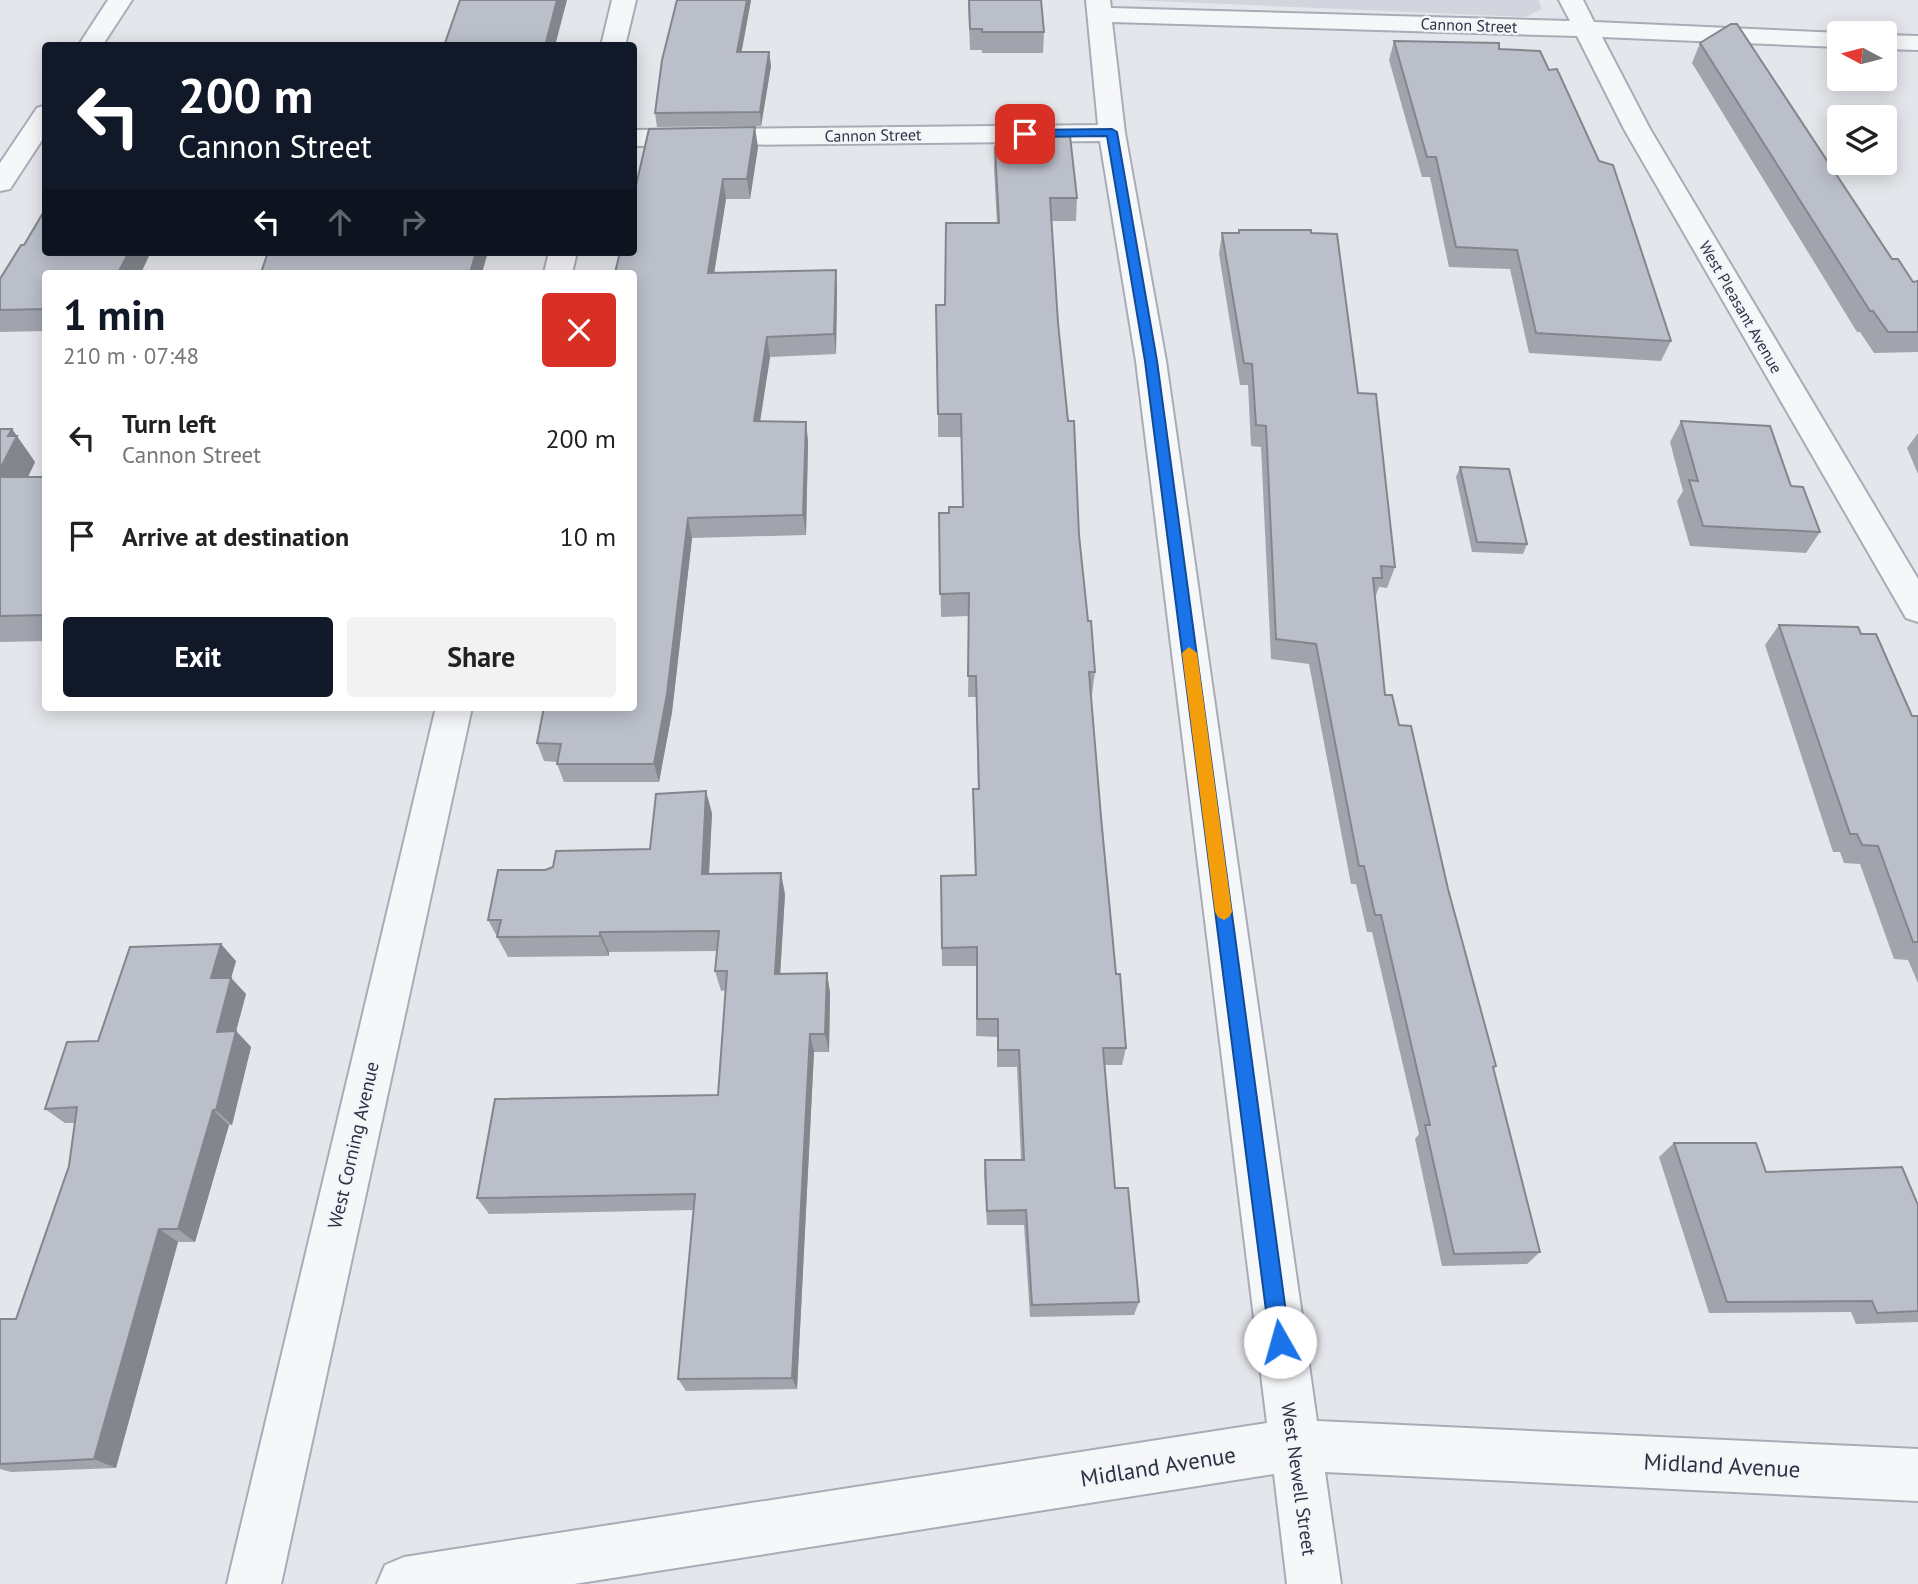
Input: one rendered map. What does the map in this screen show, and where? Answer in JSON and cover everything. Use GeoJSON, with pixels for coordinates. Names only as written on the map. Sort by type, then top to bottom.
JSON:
{"type":"FeatureCollection","features":[{"type":"Feature","properties":{"kind":"street"},"geometry":{"type":"LineString","coordinates":[[93,42],[120,0]]}},
{"type":"Feature","properties":{"kind":"street"},"geometry":{"type":"LineString","coordinates":[[614,42],[624,0]]}},
{"type":"Feature","properties":{"kind":"street","name":"West Pleasant Avenue"},"geometry":{"type":"LineString","coordinates":[[1571,0],[1637,129],[1918,610]]}},
{"type":"Feature","properties":{"kind":"street","name":"Cannon Street"},"geometry":{"type":"LineString","coordinates":[[1098,7],[1827,39]]}},
{"type":"Feature","properties":{"kind":"street","name":"West Newell Street"},"geometry":{"type":"LineString","coordinates":[[1098,7],[1112,132],[1151,361],[1293,1445],[1314,1584]]}},
{"type":"Feature","properties":{"kind":"street"},"geometry":{"type":"LineString","coordinates":[[1897,42],[1918,43]]}},
{"type":"Feature","properties":{"kind":"street"},"geometry":{"type":"LineString","coordinates":[[0,183],[36,141],[42,124]]}},
{"type":"Feature","properties":{"kind":"street","name":"Cannon Street"},"geometry":{"type":"LineString","coordinates":[[637,138],[1112,132]]}},
{"type":"Feature","properties":{"kind":"street"},"geometry":{"type":"LineString","coordinates":[[0,140],[36,141]]}},
{"type":"Feature","properties":{"kind":"street","name":"West Corning Avenue"},"geometry":{"type":"LineString","coordinates":[[254,1584],[453,711]]}},
{"type":"Feature","properties":{"kind":"street","name":"Midland Avenue"},"geometry":{"type":"LineString","coordinates":[[404,1584],[1293,1445],[1918,1475]]}},
{"type":"Feature","properties":{"kind":"shaded area"},"geometry":{"type":"Polygon","coordinates":[[[1130,0],[1538,0],[1542,9],[1526,17],[1130,0]]]}},
{"type":"Feature","properties":{"kind":"building"},"geometry":{"type":"Polygon","coordinates":[[[460,0],[557,0],[546,42],[445,42],[460,0]]]}},
{"type":"Feature","properties":{"kind":"building"},"geometry":{"type":"Polygon","coordinates":[[[677,0],[747,0],[737,52],[769,52],[760,112],[655,113],[662,60],[677,0]]]}},
{"type":"Feature","properties":{"kind":"building"},"geometry":{"type":"Polygon","coordinates":[[[969,0],[1041,0],[1044,32],[982,32],[982,29],[970,29],[969,0]]]}},
{"type":"Feature","properties":{"kind":"building"},"geometry":{"type":"Polygon","coordinates":[[[1731,24],[1737,24],[1827,160],[1827,175],[1837,175],[1892,259],[1898,259],[1913,282],[1918,281],[1918,332],[1888,332],[1873,311],[1870,311],[1700,43],[1731,24]]]}},
{"type":"Feature","properties":{"kind":"building"},"geometry":{"type":"Polygon","coordinates":[[[1394,41],[1499,43],[1499,49],[1540,51],[1549,70],[1557,69],[1599,161],[1613,165],[1671,341],[1536,333],[1517,250],[1456,247],[1436,157],[1427,157],[1394,41]]]}},
{"type":"Feature","properties":{"kind":"building"},"geometry":{"type":"Polygon","coordinates":[[[755,127],[747,179],[723,179],[708,273],[836,270],[834,334],[767,337],[754,421],[806,422],[803,515],[688,518],[667,694],[654,764],[557,764],[561,744],[537,743],[543,711],[637,711],[637,270],[616,270],[619,256],[637,256],[637,181],[649,129],[755,127]]]}},
{"type":"Feature","properties":{"kind":"building"},"geometry":{"type":"Polygon","coordinates":[[[1070,136],[1077,198],[1050,198],[1058,323],[1068,421],[1074,421],[1079,535],[1088,621],[1091,621],[1095,672],[1089,672],[1101,817],[1126,1048],[1103,1048],[1115,1188],[1128,1188],[1139,1302],[1032,1305],[1026,1210],[987,1211],[985,1160],[1024,1160],[1019,1050],[998,1050],[998,1019],[977,1019],[977,947],[942,948],[941,876],[976,875],[973,789],[979,789],[976,676],[968,676],[969,593],[940,594],[939,513],[949,513],[949,507],[963,507],[961,414],[938,414],[936,305],[945,305],[946,223],[999,223],[995,147],[1011,147],[1010,137],[1070,136]]]}},
{"type":"Feature","properties":{"kind":"building"},"geometry":{"type":"Polygon","coordinates":[[[42,215],[42,256],[127,256],[120,270],[42,270],[42,309],[0,310],[0,279],[21,245],[24,245],[42,215]]]}},
{"type":"Feature","properties":{"kind":"building"},"geometry":{"type":"Polygon","coordinates":[[[1239,230],[1311,230],[1311,233],[1337,234],[1358,393],[1376,394],[1395,567],[1381,566],[1382,578],[1373,578],[1385,695],[1392,695],[1399,725],[1411,726],[1448,889],[1496,1066],[1493,1067],[1540,1252],[1454,1254],[1425,1125],[1430,1125],[1381,915],[1375,915],[1364,866],[1359,866],[1316,644],[1276,639],[1266,426],[1256,425],[1252,364],[1244,363],[1222,233],[1239,233],[1239,230]]]}},
{"type":"Feature","properties":{"kind":"building"},"geometry":{"type":"Polygon","coordinates":[[[267,256],[475,256],[471,270],[262,270],[267,256]]]}},
{"type":"Feature","properties":{"kind":"building"},"geometry":{"type":"Polygon","coordinates":[[[1681,421],[1770,426],[1791,486],[1803,487],[1820,532],[1703,526],[1689,480],[1698,481],[1681,421]]]}},
{"type":"Feature","properties":{"kind":"building"},"geometry":{"type":"Polygon","coordinates":[[[0,429],[12,429],[8,436],[17,436],[0,469],[0,429]]]}},
{"type":"Feature","properties":{"kind":"building"},"geometry":{"type":"Polygon","coordinates":[[[1460,467],[1509,469],[1527,544],[1477,542],[1460,467]]]}},
{"type":"Feature","properties":{"kind":"building"},"geometry":{"type":"Polygon","coordinates":[[[0,477],[42,477],[42,615],[0,616],[0,477]]]}},
{"type":"Feature","properties":{"kind":"building"},"geometry":{"type":"Polygon","coordinates":[[[1779,625],[1858,627],[1861,634],[1876,634],[1912,716],[1918,716],[1918,942],[1913,942],[1878,846],[1862,845],[1857,834],[1850,834],[1779,625]]]}},
{"type":"Feature","properties":{"kind":"building"},"geometry":{"type":"Polygon","coordinates":[[[706,791],[702,874],[781,873],[775,974],[827,973],[825,1034],[810,1034],[792,1378],[678,1379],[695,1194],[477,1198],[495,1099],[718,1095],[727,971],[715,971],[719,931],[600,932],[600,936],[497,937],[501,920],[488,920],[498,870],[545,870],[553,867],[556,851],[650,849],[656,794],[706,791]]]}},
{"type":"Feature","properties":{"kind":"building"},"geometry":{"type":"Polygon","coordinates":[[[221,944],[211,978],[231,978],[217,1032],[236,1031],[216,1110],[213,1110],[178,1229],[159,1229],[94,1459],[0,1464],[0,1319],[16,1319],[69,1166],[77,1107],[45,1109],[67,1042],[98,1041],[130,947],[221,944]]]}},
{"type":"Feature","properties":{"kind":"building"},"geometry":{"type":"Polygon","coordinates":[[[1674,1143],[1756,1143],[1766,1172],[1902,1167],[1918,1205],[1918,1311],[1877,1313],[1872,1301],[1727,1302],[1674,1143]]]}},
{"type":"Feature","properties":{"kind":"slow traffic"},"geometry":{"type":"LineString","coordinates":[[1189,653],[1224,912]]}},
{"type":"Feature","properties":{"kind":"route"},"geometry":{"type":"LineString","coordinates":[[1025,134],[1112,132],[1151,361],[1280,1342]]}}]}
